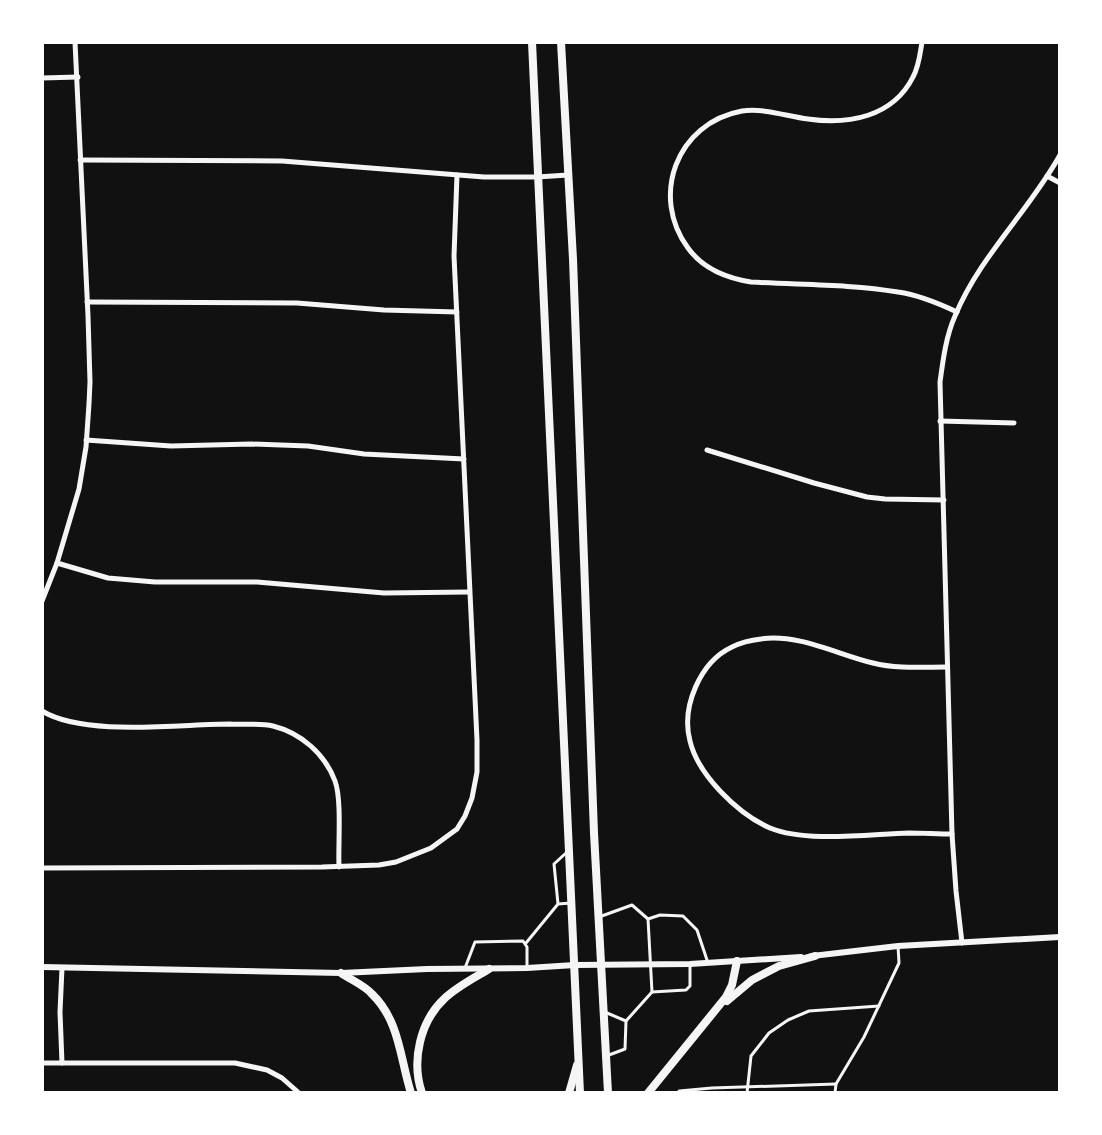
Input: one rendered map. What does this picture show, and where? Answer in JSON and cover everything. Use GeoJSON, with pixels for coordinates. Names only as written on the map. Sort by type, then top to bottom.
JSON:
{"type":"FeatureCollection","features":[{"type":"Feature","properties":{"kind":"main road"},"geometry":{"type":"LineString","coordinates":[[532,42],[580,1093]]}},
{"type":"Feature","properties":{"kind":"main road"},"geometry":{"type":"LineString","coordinates":[[561,42],[608,1093]]}},
{"type":"Feature","properties":{"kind":"main road"},"geometry":{"type":"LineString","coordinates":[[717,1009],[752,980],[779,966],[815,956]]}},
{"type":"Feature","properties":{"kind":"main road"},"geometry":{"type":"LineString","coordinates":[[648,1093],[717,1009],[732,985],[737,961]]}},
{"type":"Feature","properties":{"kind":"main road"},"geometry":{"type":"LineString","coordinates":[[422,1093],[418,1083],[417,1061],[420,1039],[429,1019],[448,995],[489,969]]}},
{"type":"Feature","properties":{"kind":"main road"},"geometry":{"type":"LineString","coordinates":[[341,973],[371,992],[384,1008],[394,1026],[411,1093]]}},
{"type":"Feature","properties":{"kind":"main road"},"geometry":{"type":"LineString","coordinates":[[569,1093],[580,1057]]}},
{"type":"Feature","properties":{"kind":"street"},"geometry":{"type":"LineString","coordinates":[[42,601],[79,489],[90,382],[75,42]]}},
{"type":"Feature","properties":{"kind":"street"},"geometry":{"type":"LineString","coordinates":[[922,42],[913,79],[890,105],[875,114],[858,119],[825,121],[757,110],[740,112],[710,124],[686,145],[678,159],[669,191],[670,207],[681,239],[691,252],[702,264],[733,279],[900,292],[957,312]]}},
{"type":"Feature","properties":{"kind":"street"},"geometry":{"type":"LineString","coordinates":[[42,78],[78,77]]}},
{"type":"Feature","properties":{"kind":"street"},"geometry":{"type":"LineString","coordinates":[[962,943],[952,834],[940,382],[947,338],[963,298],[985,261],[1037,192],[1060,155]]}},
{"type":"Feature","properties":{"kind":"street"},"geometry":{"type":"LineString","coordinates":[[80,160],[302,162],[457,175],[569,175]]}},
{"type":"Feature","properties":{"kind":"street"},"geometry":{"type":"LineString","coordinates":[[42,868],[379,865],[431,848],[457,829],[465,816],[477,772],[454,238],[457,175]]}},
{"type":"Feature","properties":{"kind":"street"},"geometry":{"type":"LineString","coordinates":[[1047,176],[1060,183]]}},
{"type":"Feature","properties":{"kind":"street"},"geometry":{"type":"LineString","coordinates":[[87,302],[284,302],[457,312]]}},
{"type":"Feature","properties":{"kind":"street"},"geometry":{"type":"LineString","coordinates":[[940,421],[1014,423]]}},
{"type":"Feature","properties":{"kind":"street"},"geometry":{"type":"LineString","coordinates":[[86,440],[171,446],[308,446],[364,454],[464,459]]}},
{"type":"Feature","properties":{"kind":"street"},"geometry":{"type":"LineString","coordinates":[[707,450],[867,497],[944,500]]}},
{"type":"Feature","properties":{"kind":"street"},"geometry":{"type":"LineString","coordinates":[[57,563],[108,578],[155,582],[257,582],[384,593],[469,592]]}},
{"type":"Feature","properties":{"kind":"street"},"geometry":{"type":"LineString","coordinates":[[946,667],[877,664],[792,640],[776,637],[760,639],[732,647],[713,660],[695,689],[688,721],[689,739],[703,770],[741,809],[772,829],[809,835],[952,834]]}},
{"type":"Feature","properties":{"kind":"street"},"geometry":{"type":"LineString","coordinates":[[42,711],[60,719],[92,726],[274,726],[303,739],[324,758],[336,782],[339,867]]}},
{"type":"Feature","properties":{"kind":"street"},"geometry":{"type":"LineString","coordinates":[[42,967],[341,973],[690,964],[815,956],[898,946],[1060,937]]}},
{"type":"Feature","properties":{"kind":"street"},"geometry":{"type":"LineString","coordinates":[[62,968],[62,1063]]}},
{"type":"Feature","properties":{"kind":"street"},"geometry":{"type":"LineString","coordinates":[[42,1063],[235,1063],[267,1070],[299,1093]]}},
{"type":"Feature","properties":{"kind":"lane"},"geometry":{"type":"LineString","coordinates":[[527,968],[526,943],[558,904],[554,864],[569,851]]}},
{"type":"Feature","properties":{"kind":"lane"},"geometry":{"type":"LineString","coordinates":[[558,904],[572,903]]}},
{"type":"Feature","properties":{"kind":"lane"},"geometry":{"type":"LineString","coordinates":[[598,918],[632,905],[648,919],[651,963],[652,992],[626,1021],[625,1049],[606,1056]]}},
{"type":"Feature","properties":{"kind":"lane"},"geometry":{"type":"LineString","coordinates":[[648,919],[660,915],[683,916],[697,930],[708,963]]}},
{"type":"Feature","properties":{"kind":"lane"},"geometry":{"type":"LineString","coordinates":[[465,969],[475,942],[526,943]]}},
{"type":"Feature","properties":{"kind":"lane"},"geometry":{"type":"LineString","coordinates":[[835,1093],[836,1084],[864,1037],[899,963],[898,946]]}},
{"type":"Feature","properties":{"kind":"lane"},"geometry":{"type":"LineString","coordinates":[[652,992],[686,990],[690,986],[690,964]]}},
{"type":"Feature","properties":{"kind":"lane"},"geometry":{"type":"LineString","coordinates":[[747,1093],[751,1056],[769,1033],[788,1020],[809,1011],[879,1006]]}},
{"type":"Feature","properties":{"kind":"lane"},"geometry":{"type":"LineString","coordinates":[[603,1011],[626,1021]]}},
{"type":"Feature","properties":{"kind":"lane"},"geometry":{"type":"LineString","coordinates":[[679,1093],[836,1084]]}},
{"type":"Feature","properties":{"kind":"lane"},"geometry":{"type":"LineString","coordinates":[[786,1085],[786,1093]]}}]}
